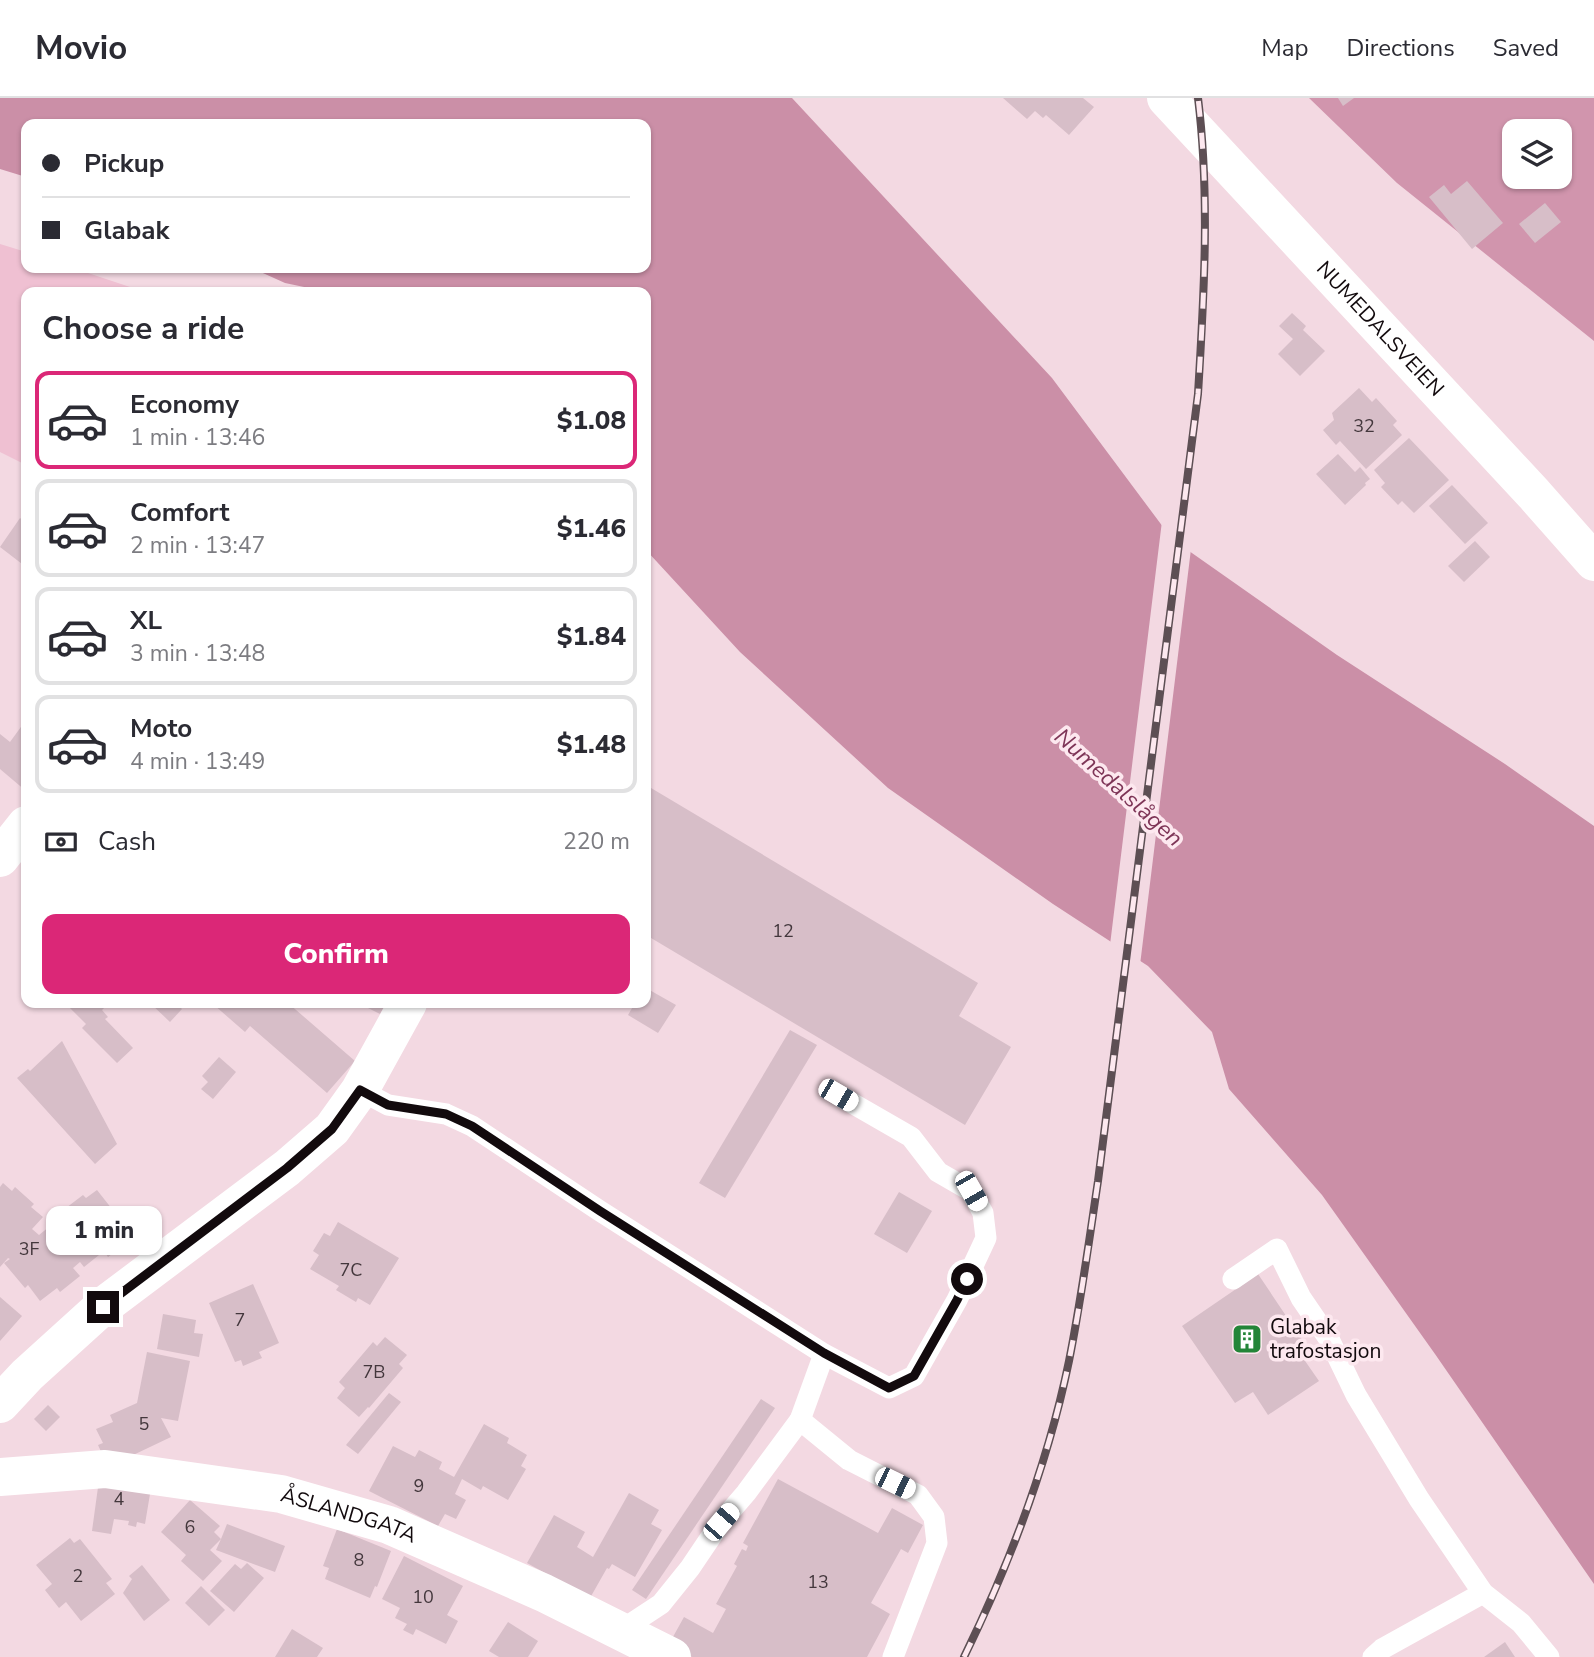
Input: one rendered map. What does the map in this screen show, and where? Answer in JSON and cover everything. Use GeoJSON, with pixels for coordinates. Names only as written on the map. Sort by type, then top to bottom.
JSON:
{"type":"FeatureCollection","features":[{"type":"Feature","properties":{"kind":"street","name":"NUMEDALSVEIEN"},"geometry":{"type":"LineString","coordinates":[[1167,99],[1594,562]]}},
{"type":"Feature","properties":{"kind":"street"},"geometry":{"type":"LineString","coordinates":[[0,1404],[27,1375],[103,1307],[287,1168],[332,1129],[360,1090],[405,1008]]}},
{"type":"Feature","properties":{"kind":"street","name":"ÅSLANDGATA"},"geometry":{"type":"LineString","coordinates":[[0,1477],[105,1469],[281,1494],[389,1525],[544,1593],[671,1657]]}},
{"type":"Feature","properties":{"kind":"lane"},"geometry":{"type":"LineString","coordinates":[[360,1090],[388,1105],[446,1114],[472,1126],[824,1353],[889,1388],[914,1376],[957,1300],[986,1238],[984,1213],[971,1191],[938,1172],[911,1137],[838,1095]]}},
{"type":"Feature","properties":{"kind":"lane"},"geometry":{"type":"LineString","coordinates":[[1233,1279],[1277,1249],[1301,1298],[1329,1339],[1356,1395],[1419,1499],[1483,1593],[1521,1623],[1549,1657]]}},
{"type":"Feature","properties":{"kind":"lane"},"geometry":{"type":"LineString","coordinates":[[620,1631],[661,1604],[800,1420],[824,1353]]}},
{"type":"Feature","properties":{"kind":"lane"},"geometry":{"type":"LineString","coordinates":[[800,1420],[849,1461],[918,1494],[934,1517],[937,1543],[893,1657]]}},
{"type":"Feature","properties":{"kind":"lane"},"geometry":{"type":"LineString","coordinates":[[1373,1657],[1382,1649],[1483,1593]]}},
{"type":"Feature","properties":{"kind":"shaded area"},"geometry":{"type":"Polygon","coordinates":[[[1309,98],[1594,98],[1594,341],[1397,183],[1309,98]]]}},
{"type":"Feature","properties":{"kind":"shaded area"},"geometry":{"type":"Polygon","coordinates":[[[0,244],[21,250],[21,273],[88,273],[130,287],[21,287],[21,462],[0,452],[0,244]]]}},
{"type":"Feature","properties":{"kind":"water","name":"Numedalslågen"},"geometry":{"type":"Polygon","coordinates":[[[0,98],[792,98],[1052,378],[1172,539],[1337,655],[1505,764],[1594,826],[1594,1584],[1322,1195],[1229,1089],[1212,1032],[1148,966],[1053,904],[888,788],[740,652],[651,555],[651,287],[304,287],[285,283],[263,273],[651,273],[651,119],[21,119],[21,175],[0,169],[0,98]]]}},
{"type":"Feature","properties":{"kind":"pier"},"geometry":{"type":"Polygon","coordinates":[[[1162,521],[1174,537],[1191,549],[1140,965],[1110,945],[1162,521]]]}},
{"type":"Feature","properties":{"kind":"building"},"geometry":{"type":"Polygon","coordinates":[[[1003,98],[1083,98],[1094,107],[1069,135],[1046,115],[1043,118],[1035,111],[1027,119],[1003,98]]]}},
{"type":"Feature","properties":{"kind":"building"},"geometry":{"type":"Polygon","coordinates":[[[1338,98],[1354,98],[1343,106],[1338,98]]]}},
{"type":"Feature","properties":{"kind":"building"},"geometry":{"type":"Polygon","coordinates":[[[1467,181],[1503,223],[1472,249],[1429,197],[1444,185],[1451,194],[1467,181]]]}},
{"type":"Feature","properties":{"kind":"building"},"geometry":{"type":"Polygon","coordinates":[[[1545,203],[1561,222],[1535,243],[1519,224],[1545,203]]]}},
{"type":"Feature","properties":{"kind":"building"},"geometry":{"type":"Polygon","coordinates":[[[1292,313],[1306,326],[1303,330],[1325,351],[1300,376],[1278,354],[1293,339],[1279,326],[1292,313]]]}},
{"type":"Feature","properties":{"kind":"building"},"geometry":{"type":"Polygon","coordinates":[[[1359,388],[1372,402],[1376,398],[1397,421],[1393,425],[1402,435],[1366,469],[1340,441],[1336,445],[1323,430],[1334,420],[1332,413],[1359,388]]]}},
{"type":"Feature","properties":{"kind":"building"},"geometry":{"type":"Polygon","coordinates":[[[1409,438],[1449,480],[1414,513],[1402,501],[1398,505],[1381,487],[1385,483],[1374,470],[1409,438]]]}},
{"type":"Feature","properties":{"kind":"building"},"geometry":{"type":"Polygon","coordinates":[[[1338,454],[1355,472],[1360,467],[1370,479],[1345,505],[1316,474],[1338,454]]]}},
{"type":"Feature","properties":{"kind":"building"},"geometry":{"type":"Polygon","coordinates":[[[1452,485],[1488,523],[1465,544],[1429,506],[1452,485]]]}},
{"type":"Feature","properties":{"kind":"building"},"geometry":{"type":"Polygon","coordinates":[[[20,518],[21,563],[0,547],[20,518]]]}},
{"type":"Feature","properties":{"kind":"building"},"geometry":{"type":"Polygon","coordinates":[[[1475,541],[1490,557],[1464,582],[1448,566],[1475,541]]]}},
{"type":"Feature","properties":{"kind":"building"},"geometry":{"type":"Polygon","coordinates":[[[21,727],[21,787],[0,769],[0,734],[10,742],[21,727]]]}},
{"type":"Feature","properties":{"kind":"building"},"geometry":{"type":"Polygon","coordinates":[[[651,788],[978,983],[959,1016],[1011,1047],[965,1125],[651,938],[651,788]]]}},
{"type":"Feature","properties":{"kind":"building"},"geometry":{"type":"Polygon","coordinates":[[[651,991],[676,1005],[658,1033],[628,1015],[632,1008],[651,1008],[651,991]]]}},
{"type":"Feature","properties":{"kind":"building"},"geometry":{"type":"Polygon","coordinates":[[[70,1008],[104,1008],[102,1010],[108,1017],[105,1019],[133,1048],[117,1063],[82,1028],[86,1024],[70,1008]]]}},
{"type":"Feature","properties":{"kind":"building"},"geometry":{"type":"Polygon","coordinates":[[[155,1008],[181,1008],[170,1022],[155,1008]]]}},
{"type":"Feature","properties":{"kind":"building"},"geometry":{"type":"Polygon","coordinates":[[[217,1008],[294,1008],[355,1061],[327,1093],[250,1026],[245,1032],[217,1008]]]}},
{"type":"Feature","properties":{"kind":"building"},"geometry":{"type":"Polygon","coordinates":[[[368,1008],[383,1008],[380,1014],[368,1008]]]}},
{"type":"Feature","properties":{"kind":"building"},"geometry":{"type":"Polygon","coordinates":[[[790,1030],[817,1045],[725,1198],[699,1183],[790,1030]]]}},
{"type":"Feature","properties":{"kind":"building"},"geometry":{"type":"Polygon","coordinates":[[[62,1041],[117,1144],[95,1164],[17,1078],[28,1069],[30,1071],[62,1041]]]}},
{"type":"Feature","properties":{"kind":"building"},"geometry":{"type":"Polygon","coordinates":[[[219,1057],[236,1072],[213,1099],[201,1089],[208,1082],[202,1076],[219,1057]]]}},
{"type":"Feature","properties":{"kind":"building"},"geometry":{"type":"Polygon","coordinates":[[[3,1183],[12,1191],[15,1187],[34,1204],[31,1207],[43,1217],[32,1229],[39,1235],[65,1214],[62,1211],[83,1195],[86,1198],[97,1190],[134,1237],[108,1257],[104,1251],[84,1267],[80,1262],[73,1268],[80,1276],[60,1292],[57,1288],[40,1301],[28,1285],[25,1288],[4,1263],[10,1259],[8,1258],[0,1267],[0,1187],[3,1183]]]}},
{"type":"Feature","properties":{"kind":"building"},"geometry":{"type":"Polygon","coordinates":[[[899,1192],[932,1211],[907,1253],[874,1234],[899,1192]]]}},
{"type":"Feature","properties":{"kind":"building"},"geometry":{"type":"Polygon","coordinates":[[[338,1222],[399,1258],[370,1305],[358,1298],[356,1302],[336,1290],[339,1286],[310,1269],[319,1255],[313,1251],[324,1233],[330,1236],[338,1222]]]}},
{"type":"Feature","properties":{"kind":"building","name":"Glabak trafostasjon"},"geometry":{"type":"Polygon","coordinates":[[[1258,1274],[1311,1353],[1303,1358],[1319,1381],[1268,1415],[1253,1392],[1235,1403],[1182,1326],[1258,1274]]]}},
{"type":"Feature","properties":{"kind":"building"},"geometry":{"type":"Polygon","coordinates":[[[253,1284],[279,1343],[259,1352],[262,1358],[243,1366],[241,1360],[235,1362],[209,1303],[253,1284]]]}},
{"type":"Feature","properties":{"kind":"building"},"geometry":{"type":"Polygon","coordinates":[[[0,1297],[22,1316],[0,1341],[0,1297]]]}},
{"type":"Feature","properties":{"kind":"building"},"geometry":{"type":"Polygon","coordinates":[[[163,1314],[196,1320],[194,1333],[203,1334],[199,1357],[157,1349],[163,1314]]]}},
{"type":"Feature","properties":{"kind":"building"},"geometry":{"type":"Polygon","coordinates":[[[385,1337],[407,1355],[399,1364],[403,1368],[359,1417],[337,1398],[345,1388],[339,1382],[373,1342],[377,1346],[385,1337]]]}},
{"type":"Feature","properties":{"kind":"building"},"geometry":{"type":"Polygon","coordinates":[[[147,1352],[190,1361],[178,1421],[161,1418],[171,1437],[129,1457],[103,1456],[98,1445],[103,1443],[96,1429],[113,1422],[110,1415],[137,1403],[147,1352]]]}},
{"type":"Feature","properties":{"kind":"building"},"geometry":{"type":"Polygon","coordinates":[[[389,1393],[401,1402],[358,1454],[346,1445],[389,1393]]]}},
{"type":"Feature","properties":{"kind":"building"},"geometry":{"type":"Polygon","coordinates":[[[761,1399],[775,1408],[646,1599],[632,1590],[761,1399]]]}},
{"type":"Feature","properties":{"kind":"building"},"geometry":{"type":"Polygon","coordinates":[[[48,1405],[60,1417],[46,1431],[34,1419],[48,1405]]]}},
{"type":"Feature","properties":{"kind":"building"},"geometry":{"type":"Polygon","coordinates":[[[484,1424],[509,1438],[507,1443],[527,1455],[521,1466],[526,1469],[508,1500],[483,1486],[481,1490],[462,1479],[455,1494],[466,1500],[456,1519],[445,1514],[438,1526],[369,1491],[393,1446],[415,1457],[419,1450],[442,1462],[439,1469],[454,1477],[484,1424]]]}},
{"type":"Feature","properties":{"kind":"building"},"geometry":{"type":"Polygon","coordinates":[[[778,1479],[878,1533],[892,1508],[923,1525],[908,1553],[901,1549],[871,1603],[890,1614],[867,1657],[692,1657],[669,1644],[684,1617],[713,1633],[726,1609],[716,1604],[737,1566],[734,1564],[742,1549],[746,1551],[748,1546],[743,1543],[778,1479]]]}},
{"type":"Feature","properties":{"kind":"building"},"geometry":{"type":"Polygon","coordinates":[[[99,1480],[151,1488],[145,1524],[137,1522],[136,1527],[128,1525],[129,1521],[114,1519],[111,1534],[92,1531],[99,1480]]]}},
{"type":"Feature","properties":{"kind":"building"},"geometry":{"type":"Polygon","coordinates":[[[629,1493],[659,1510],[651,1524],[662,1530],[635,1577],[612,1564],[590,1598],[527,1563],[554,1515],[585,1532],[577,1547],[593,1557],[629,1493]]]}},
{"type":"Feature","properties":{"kind":"building"},"geometry":{"type":"Polygon","coordinates":[[[190,1500],[220,1526],[214,1532],[221,1539],[210,1550],[222,1561],[203,1581],[181,1561],[186,1555],[161,1532],[190,1500]]]}},
{"type":"Feature","properties":{"kind":"building"},"geometry":{"type":"Polygon","coordinates":[[[227,1524],[285,1546],[275,1572],[216,1550],[227,1524]]]}},
{"type":"Feature","properties":{"kind":"building"},"geometry":{"type":"Polygon","coordinates":[[[337,1529],[391,1551],[370,1598],[325,1579],[329,1568],[323,1566],[337,1529]]]}},
{"type":"Feature","properties":{"kind":"building"},"geometry":{"type":"Polygon","coordinates":[[[70,1538],[74,1543],[80,1539],[112,1579],[106,1583],[115,1594],[81,1621],[66,1602],[59,1608],[45,1590],[52,1584],[36,1565],[70,1538]]]}},
{"type":"Feature","properties":{"kind":"building"},"geometry":{"type":"Polygon","coordinates":[[[404,1556],[463,1586],[447,1615],[458,1621],[446,1644],[416,1629],[413,1635],[403,1630],[407,1624],[395,1618],[400,1608],[382,1599],[404,1556]]]}},
{"type":"Feature","properties":{"kind":"building"},"geometry":{"type":"Polygon","coordinates":[[[247,1563],[264,1578],[234,1612],[210,1591],[235,1564],[241,1569],[247,1563]]]}},
{"type":"Feature","properties":{"kind":"building"},"geometry":{"type":"Polygon","coordinates":[[[142,1565],[170,1600],[144,1621],[123,1593],[132,1579],[129,1576],[142,1565]]]}},
{"type":"Feature","properties":{"kind":"building"},"geometry":{"type":"Polygon","coordinates":[[[201,1586],[225,1610],[209,1626],[185,1603],[201,1586]]]}},
{"type":"Feature","properties":{"kind":"building"},"geometry":{"type":"Polygon","coordinates":[[[508,1622],[538,1641],[528,1657],[499,1657],[489,1651],[508,1622]]]}},
{"type":"Feature","properties":{"kind":"building"},"geometry":{"type":"Polygon","coordinates":[[[292,1629],[323,1648],[317,1657],[275,1657],[292,1629]]]}},
{"type":"Feature","properties":{"kind":"building"},"geometry":{"type":"Polygon","coordinates":[[[1505,1642],[1515,1657],[1484,1657],[1505,1642]]]}},
{"type":"Feature","properties":{"kind":"railway"},"geometry":{"type":"LineString","coordinates":[[964,1657],[1012,1549],[1039,1475],[1069,1361],[1088,1248],[1198,394],[1205,209],[1198,98]]}},
{"type":"Feature","properties":{"kind":"place","name":"Glabak trafostasjon"},"geometry":{"type":"Point","coordinates":[1247,1339]}},
{"type":"Feature","properties":{"kind":"route"},"geometry":{"type":"LineString","coordinates":[[103,1307],[287,1168],[332,1129],[360,1090],[388,1105],[446,1114],[472,1126],[824,1353],[889,1388],[914,1376],[967,1279]]}}]}
